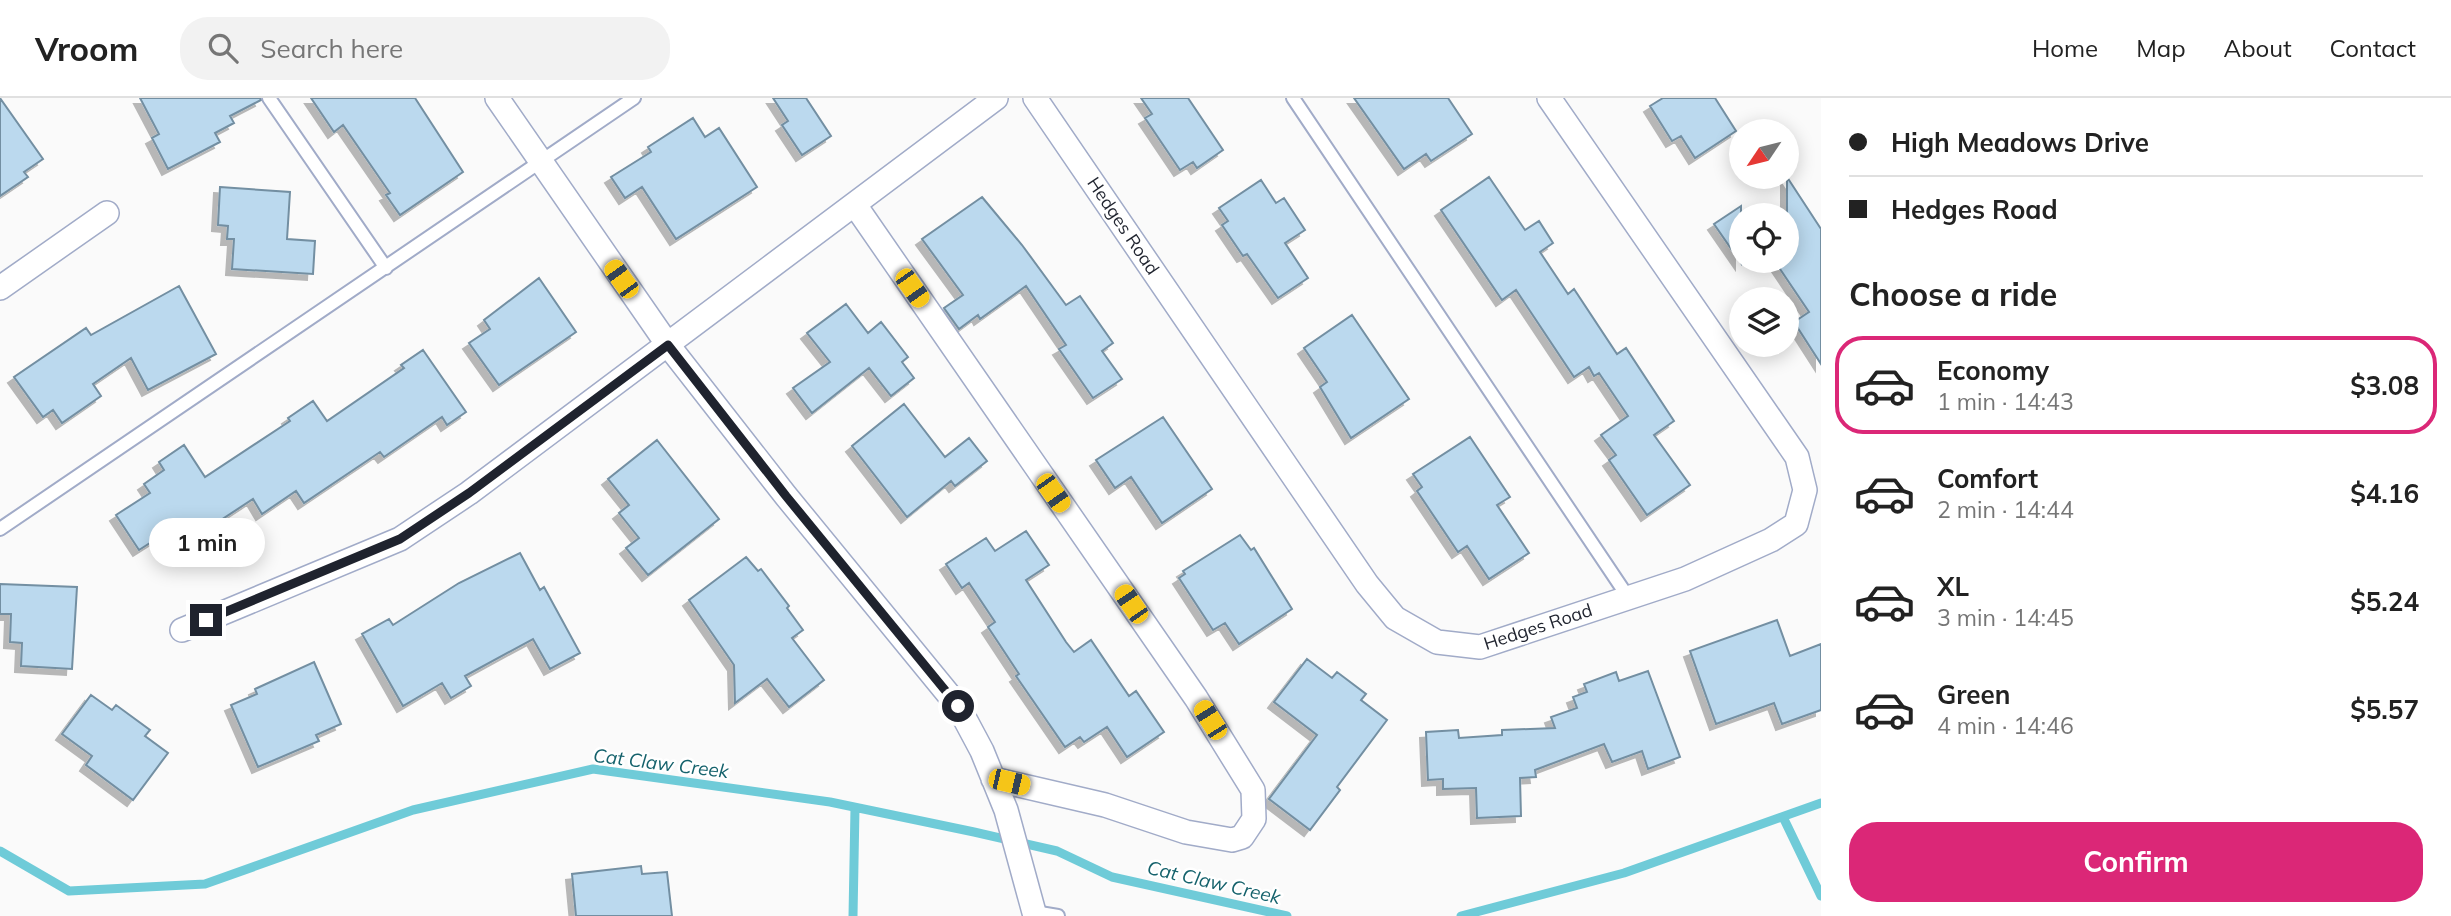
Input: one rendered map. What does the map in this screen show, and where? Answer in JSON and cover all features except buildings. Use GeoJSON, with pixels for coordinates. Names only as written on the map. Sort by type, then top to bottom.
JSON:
{"type":"FeatureCollection","features":[{"type":"Feature","properties":{"kind":"street"},"geometry":{"type":"LineString","coordinates":[[497,98],[668,345],[786,496],[958,706],[1006,810],[1034,914]]}},
{"type":"Feature","properties":{"kind":"street"},"geometry":{"type":"LineString","coordinates":[[182,630],[400,539],[469,493],[996,98]]}},
{"type":"Feature","properties":{"kind":"street","name":"Hedges Road"},"geometry":{"type":"LineString","coordinates":[[1035,98],[1367,584],[1395,618],[1437,642],[1480,647],[1685,579],[1771,540],[1796,524],[1805,490],[1797,457],[1549,98]]}},
{"type":"Feature","properties":{"kind":"street"},"geometry":{"type":"LineString","coordinates":[[855,205],[1196,698],[1253,790],[1254,819],[1242,837],[1232,840],[1186,832],[1105,805],[993,779]]}},
{"type":"Feature","properties":{"kind":"street"},"geometry":{"type":"LineString","coordinates":[[0,288],[107,213]]}},
{"type":"Feature","properties":{"kind":"lane"},"geometry":{"type":"LineString","coordinates":[[269,98],[386,268]]}},
{"type":"Feature","properties":{"kind":"lane"},"geometry":{"type":"LineString","coordinates":[[0,528],[634,98]]}},
{"type":"Feature","properties":{"kind":"lane"},"geometry":{"type":"LineString","coordinates":[[1293,98],[1628,597]]}},
{"type":"Feature","properties":{"kind":"lane"},"geometry":{"type":"LineString","coordinates":[[1034,914],[1058,916]]}},
{"type":"Feature","properties":{"kind":"waterway","name":"Cat Claw Creek"},"geometry":{"type":"LineString","coordinates":[[0,851],[69,891],[205,884],[413,810],[593,769],[830,802],[974,832],[1057,851],[1112,877],[1287,916]]}},
{"type":"Feature","properties":{"kind":"waterway","name":"Cat Claw Creek"},"geometry":{"type":"LineString","coordinates":[[1461,916],[1624,873],[1821,803]]}},
{"type":"Feature","properties":{"kind":"waterway"},"geometry":{"type":"LineString","coordinates":[[853,916],[855,808]]}},
{"type":"Feature","properties":{"kind":"waterway"},"geometry":{"type":"LineString","coordinates":[[1783,817],[1821,896]]}},
{"type":"Feature","properties":{"kind":"route"},"geometry":{"type":"LineString","coordinates":[[206,620],[400,539],[469,493],[668,345],[786,496],[958,706]]}}]}
